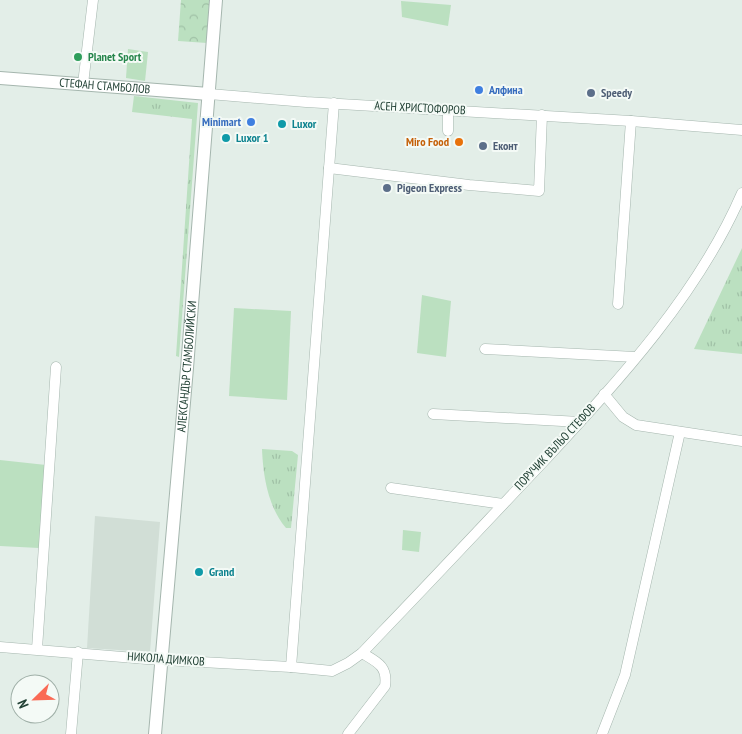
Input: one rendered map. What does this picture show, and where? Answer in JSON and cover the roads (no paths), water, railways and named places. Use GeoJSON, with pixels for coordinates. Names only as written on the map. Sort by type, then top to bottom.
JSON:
{"type":"FeatureCollection","features":[{"type":"Feature","properties":{"kind":"street"},"geometry":{"type":"LineString","coordinates":[[83,84],[93,0]]}},
{"type":"Feature","properties":{"kind":"street","name":"АЛЕКСАНДЪР СТАМБОЛИЙСКИ"},"geometry":{"type":"LineString","coordinates":[[155,734],[187,368],[216,0]]}},
{"type":"Feature","properties":{"kind":"street","name":"СТЕФАН СТАМБОЛОВ"},"geometry":{"type":"LineString","coordinates":[[0,78],[209,94]]}},
{"type":"Feature","properties":{"kind":"street","name":"АСЕН ХРИСТОФОРОВ"},"geometry":{"type":"LineString","coordinates":[[209,94],[742,130]]}},
{"type":"Feature","properties":{"kind":"street"},"geometry":{"type":"LineString","coordinates":[[291,666],[334,103]]}},
{"type":"Feature","properties":{"kind":"street"},"geometry":{"type":"LineString","coordinates":[[448,131],[448,113],[452,110]]}},
{"type":"Feature","properties":{"kind":"street"},"geometry":{"type":"LineString","coordinates":[[329,168],[469,185],[539,191],[542,115]]}},
{"type":"Feature","properties":{"kind":"street"},"geometry":{"type":"LineString","coordinates":[[618,304],[631,121]]}},
{"type":"Feature","properties":{"kind":"street","name":"ПОРУЧИК ВЪЛЬО СТЕФОВ"},"geometry":{"type":"LineString","coordinates":[[332,671],[348,663],[362,652],[580,422],[660,329],[698,276],[742,193]]}},
{"type":"Feature","properties":{"kind":"street"},"geometry":{"type":"LineString","coordinates":[[485,349],[635,357]]}},
{"type":"Feature","properties":{"kind":"street"},"geometry":{"type":"LineString","coordinates":[[37,649],[56,367]]}},
{"type":"Feature","properties":{"kind":"street"},"geometry":{"type":"LineString","coordinates":[[604,394],[623,417],[636,425],[742,441]]}},
{"type":"Feature","properties":{"kind":"street"},"geometry":{"type":"LineString","coordinates":[[432,414],[580,422]]}},
{"type":"Feature","properties":{"kind":"street"},"geometry":{"type":"LineString","coordinates":[[602,734],[625,675],[680,432]]}},
{"type":"Feature","properties":{"kind":"street"},"geometry":{"type":"LineString","coordinates":[[391,488],[503,504]]}},
{"type":"Feature","properties":{"kind":"street","name":"НИКОЛА ДИМКОВ"},"geometry":{"type":"LineString","coordinates":[[0,647],[161,660],[291,666],[332,671]]}},
{"type":"Feature","properties":{"kind":"street"},"geometry":{"type":"LineString","coordinates":[[71,734],[78,652]]}},
{"type":"Feature","properties":{"kind":"street"},"geometry":{"type":"LineString","coordinates":[[348,734],[385,686],[386,677],[384,669],[362,652]]}},
{"type":"Feature","properties":{"kind":"place","name":"Planet Sport"},"geometry":{"type":"Point","coordinates":[78,57]}},
{"type":"Feature","properties":{"kind":"place","name":"Алфина"},"geometry":{"type":"Point","coordinates":[479,90]}},
{"type":"Feature","properties":{"kind":"place","name":"Speedy"},"geometry":{"type":"Point","coordinates":[591,93]}},
{"type":"Feature","properties":{"kind":"place","name":"Minimart"},"geometry":{"type":"Point","coordinates":[251,122]}},
{"type":"Feature","properties":{"kind":"place","name":"Luxor"},"geometry":{"type":"Point","coordinates":[282,124]}},
{"type":"Feature","properties":{"kind":"place","name":"Luxor 1"},"geometry":{"type":"Point","coordinates":[226,138]}},
{"type":"Feature","properties":{"kind":"place","name":"Miro Food"},"geometry":{"type":"Point","coordinates":[459,142]}},
{"type":"Feature","properties":{"kind":"place","name":"Еконт"},"geometry":{"type":"Point","coordinates":[483,146]}},
{"type":"Feature","properties":{"kind":"place","name":"Pigeon Express"},"geometry":{"type":"Point","coordinates":[387,188]}},
{"type":"Feature","properties":{"kind":"place","name":"Grand"},"geometry":{"type":"Point","coordinates":[199,572]}}]}
